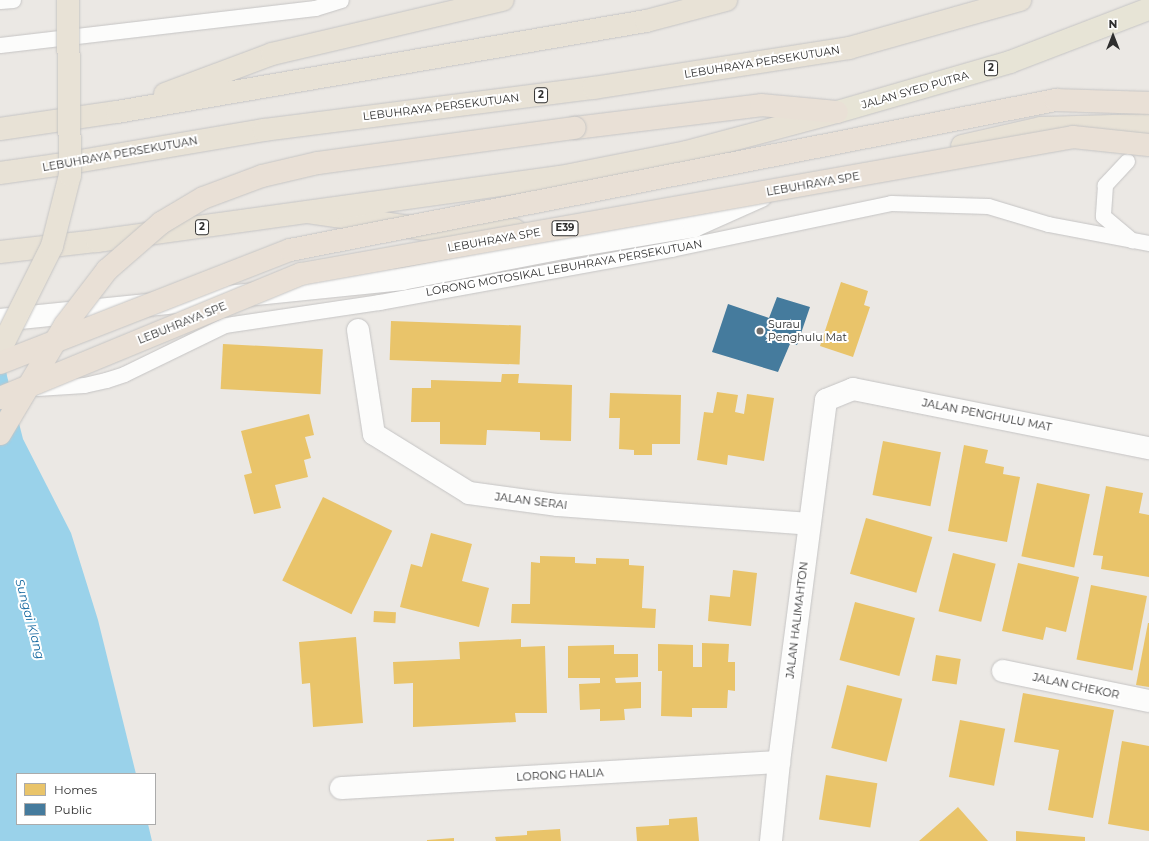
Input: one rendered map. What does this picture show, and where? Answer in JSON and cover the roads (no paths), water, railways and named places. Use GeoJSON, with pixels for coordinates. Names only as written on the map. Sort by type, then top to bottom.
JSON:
{"type":"FeatureCollection","features":[{"type":"Feature","properties":{"kind":"highway"},"geometry":{"type":"LineString","coordinates":[[0,350],[52,246],[70,175],[68,0]]}},
{"type":"Feature","properties":{"kind":"highway"},"geometry":{"type":"LineString","coordinates":[[117,112],[272,54],[503,0]]}},
{"type":"Feature","properties":{"kind":"highway"},"geometry":{"type":"LineString","coordinates":[[0,129],[117,112],[646,21],[726,0]]}},
{"type":"Feature","properties":{"kind":"highway","name":"LEBUHRAYA PERSEKUTUAN"},"geometry":{"type":"LineString","coordinates":[[0,173],[57,165],[264,130],[594,88],[849,48],[1020,0]]}},
{"type":"Feature","properties":{"kind":"highway"},"geometry":{"type":"LineString","coordinates":[[0,362],[290,250],[1056,100],[1149,103]]}},
{"type":"Feature","properties":{"kind":"highway"},"geometry":{"type":"LineString","coordinates":[[0,434],[65,326],[107,270],[161,223],[203,198],[262,176],[318,163],[575,128],[761,105],[837,112]]}},
{"type":"Feature","properties":{"kind":"highway","name":"2"},"geometry":{"type":"LineString","coordinates":[[0,252],[97,242],[567,175],[725,143],[837,112]]}},
{"type":"Feature","properties":{"kind":"highway"},"geometry":{"type":"LineString","coordinates":[[308,212],[437,231],[519,230],[987,141],[1041,128],[1149,125]]}},
{"type":"Feature","properties":{"kind":"highway","name":"LEBUHRAYA SPE"},"geometry":{"type":"LineString","coordinates":[[0,398],[301,274],[1073,136],[1149,146]]}},
{"type":"Feature","properties":{"kind":"highway"},"geometry":{"type":"LineString","coordinates":[[987,141],[1130,144],[1149,146]]}},
{"type":"Feature","properties":{"kind":"main road","name":"JALAN SYED PUTRA"},"geometry":{"type":"LineString","coordinates":[[837,112],[1010,62],[1149,9]]}},
{"type":"Feature","properties":{"kind":"street"},"geometry":{"type":"LineString","coordinates":[[0,320],[402,279],[563,248],[694,226],[808,175]]}},
{"type":"Feature","properties":{"kind":"street","name":"JALAN SERAI"},"geometry":{"type":"LineString","coordinates":[[358,330],[374,434],[468,493],[558,505],[809,524]]}},
{"type":"Feature","properties":{"kind":"street","name":"JALAN PENGHULU MAT"},"geometry":{"type":"LineString","coordinates":[[826,400],[853,389],[1149,448]]}},
{"type":"Feature","properties":{"kind":"street","name":"JALAN HALIMAHTON"},"geometry":{"type":"LineString","coordinates":[[771,841],[778,762],[826,400]]}},
{"type":"Feature","properties":{"kind":"street","name":"JALAN CHEKOR"},"geometry":{"type":"LineString","coordinates":[[1003,671],[1149,701]]}},
{"type":"Feature","properties":{"kind":"street","name":"LORONG HALIA"},"geometry":{"type":"LineString","coordinates":[[341,788],[778,762]]}},
{"type":"Feature","properties":{"kind":"lane"},"geometry":{"type":"LineString","coordinates":[[0,1],[13,0]]}},
{"type":"Feature","properties":{"kind":"lane"},"geometry":{"type":"LineString","coordinates":[[0,45],[315,8],[341,0]]}},
{"type":"Feature","properties":{"kind":"lane","name":"LORONG MOTOSIKAL LEBUHRAYA PERSEKUTUAN"},"geometry":{"type":"LineString","coordinates":[[1127,161],[1105,185],[1103,216],[1142,243]]}},
{"type":"Feature","properties":{"kind":"lane","name":"LORONG MOTOSIKAL LEBUHRAYA PERSEKUTUAN"},"geometry":{"type":"LineString","coordinates":[[0,390],[84,385],[124,374],[225,325],[379,302],[648,254],[891,203],[988,206],[1048,224],[1142,243]]}},
{"type":"Feature","properties":{"kind":"water","name":"Sungai Klang"},"geometry":{"type":"Polygon","coordinates":[[[0,329],[7,376],[23,439],[71,533],[98,620],[136,773],[16,773],[16,825],[148,825],[152,841],[0,841],[0,329]]]}},
{"type":"Feature","properties":{"kind":"place","name":"Surau Penghulu Mat"},"geometry":{"type":"Point","coordinates":[760,331]}}]}
